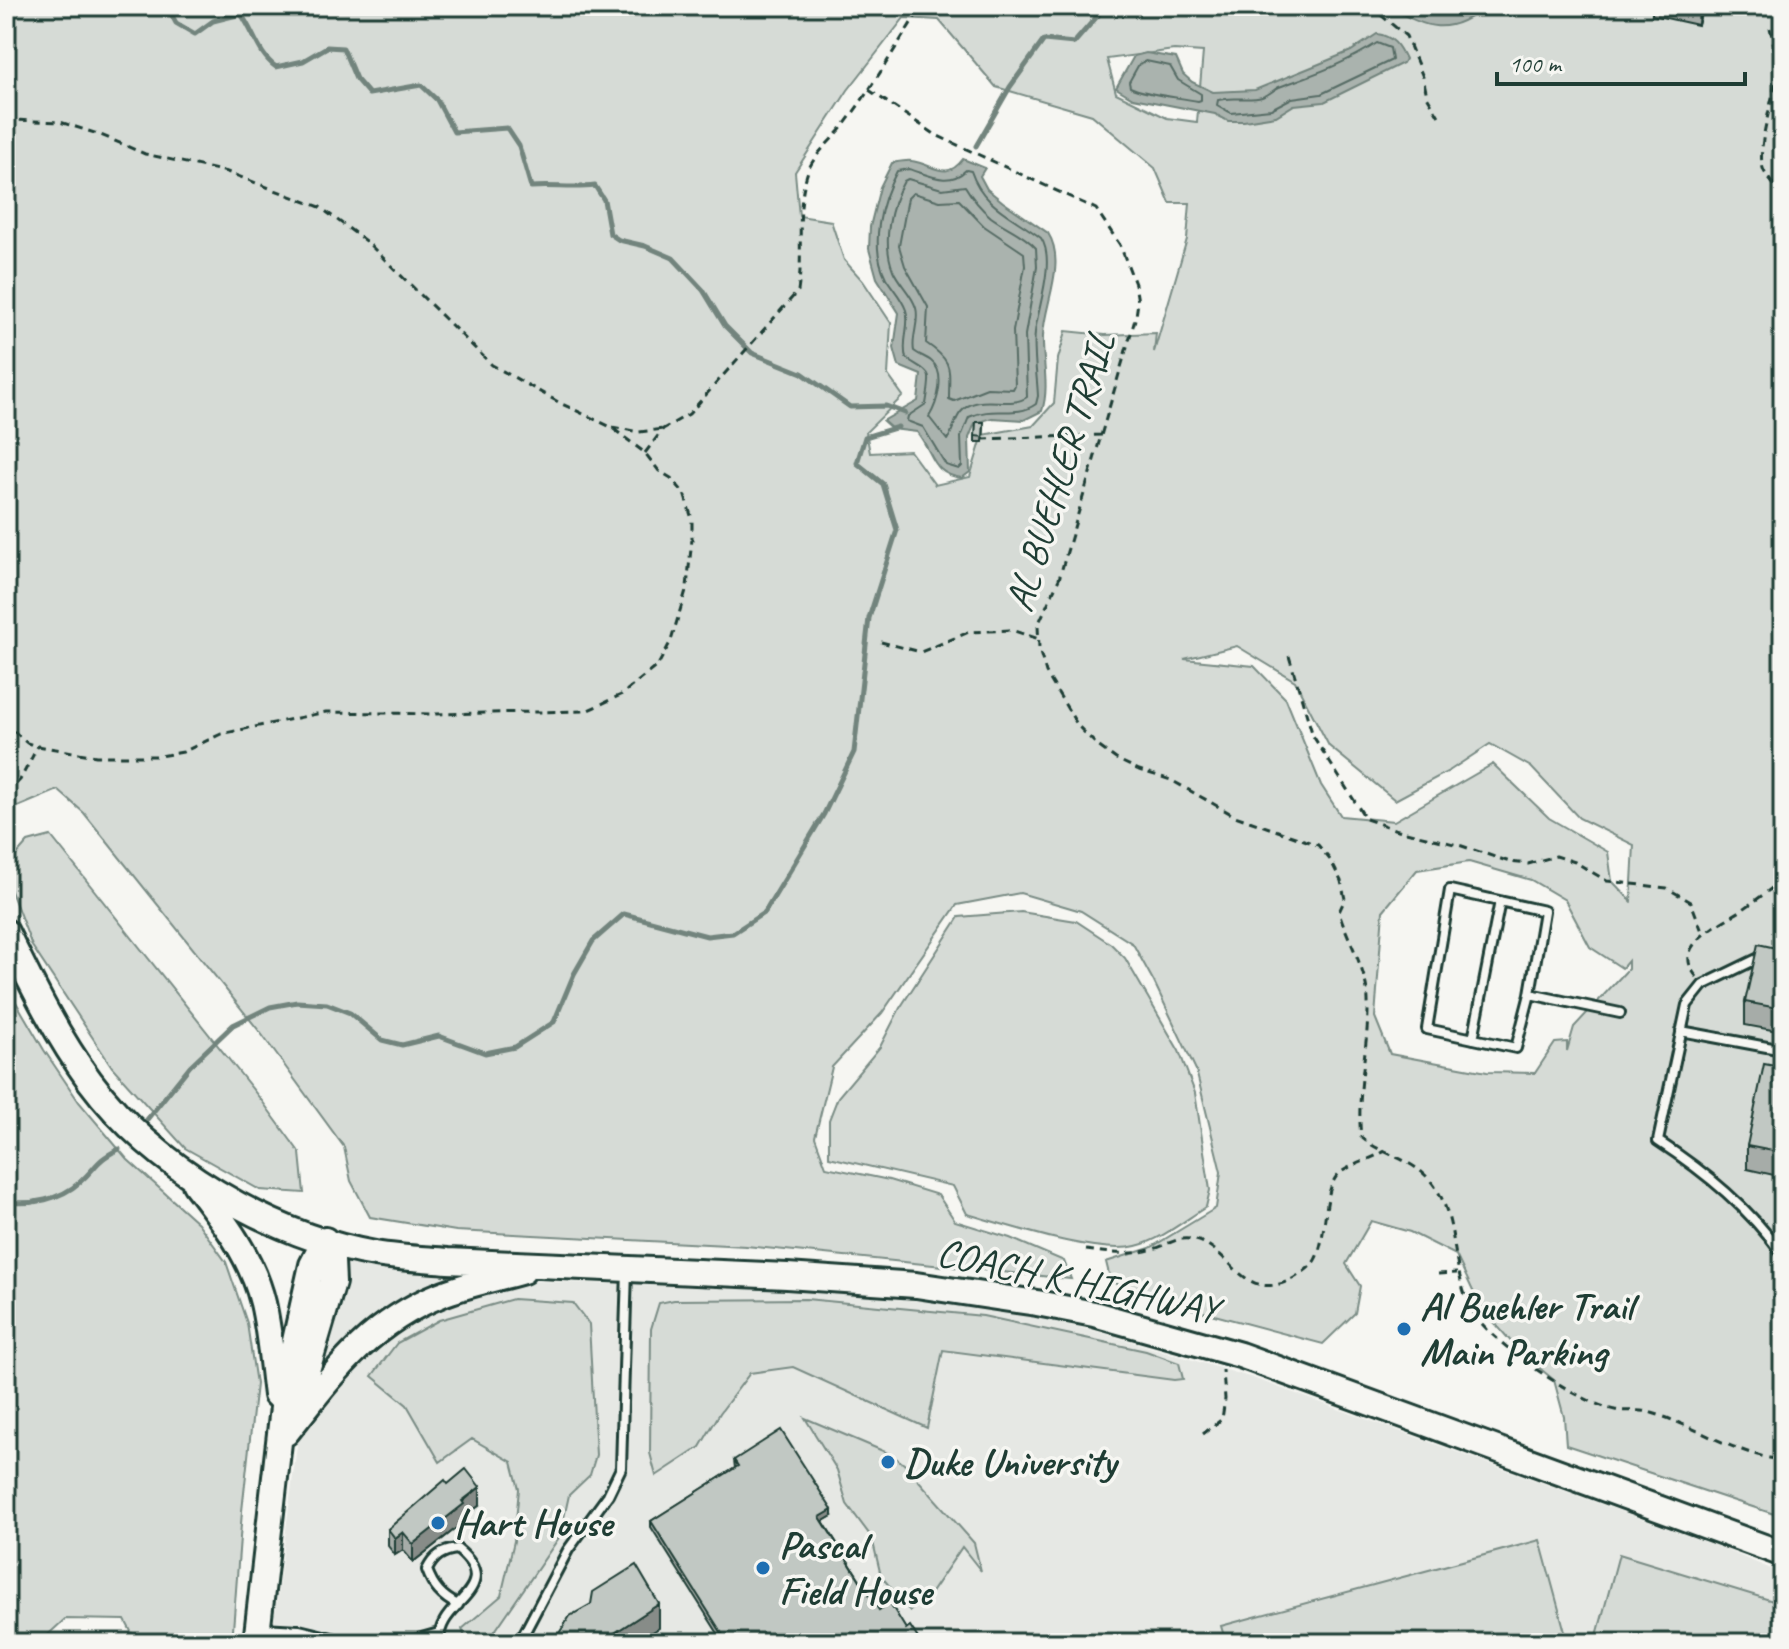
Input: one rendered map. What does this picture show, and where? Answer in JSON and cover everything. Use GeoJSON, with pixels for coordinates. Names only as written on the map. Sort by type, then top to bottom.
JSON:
{"type":"FeatureCollection","features":[{"type":"Feature","properties":{"kind":"main road"},"geometry":{"type":"LineString","coordinates":[[6,932],[50,1018],[91,1082],[136,1132],[187,1173],[230,1229],[254,1277],[265,1316],[282,1437],[257,1635]]}},
{"type":"Feature","properties":{"kind":"main road","name":"COACH K HIGHWAY"},"geometry":{"type":"LineString","coordinates":[[187,1173],[251,1210],[292,1229],[375,1254],[851,1280],[975,1292],[1094,1314],[1223,1350],[1783,1554]]}},
{"type":"Feature","properties":{"kind":"main road"},"geometry":{"type":"LineString","coordinates":[[282,1437],[300,1399],[333,1282],[332,1261],[325,1240]]}},
{"type":"Feature","properties":{"kind":"main road"},"geometry":{"type":"LineString","coordinates":[[282,1437],[341,1364],[364,1341],[388,1324],[441,1295],[545,1265]]}},
{"type":"Feature","properties":{"kind":"lane"},"geometry":{"type":"LineString","coordinates":[[1450,890],[1544,911],[1530,994],[1516,1048],[1427,1029],[1450,890]]}},
{"type":"Feature","properties":{"kind":"lane"},"geometry":{"type":"LineString","coordinates":[[1473,1039],[1500,901]]}},
{"type":"Feature","properties":{"kind":"lane"},"geometry":{"type":"LineString","coordinates":[[1771,952],[1703,985],[1687,1005],[1658,1141],[1707,1173],[1763,1228],[1783,1255]]}},
{"type":"Feature","properties":{"kind":"lane"},"geometry":{"type":"LineString","coordinates":[[1530,994],[1620,1013]]}},
{"type":"Feature","properties":{"kind":"lane"},"geometry":{"type":"LineString","coordinates":[[1681,1031],[1783,1050]]}},
{"type":"Feature","properties":{"kind":"lane"},"geometry":{"type":"LineString","coordinates":[[519,1643],[568,1550],[608,1495],[621,1468],[627,1269]]}},
{"type":"Feature","properties":{"kind":"lane"},"geometry":{"type":"LineString","coordinates":[[404,1643],[440,1638],[445,1618],[458,1605],[474,1584],[474,1570],[469,1559],[457,1549],[446,1550],[432,1559],[427,1570],[431,1582],[444,1598],[458,1605]]}},
{"type":"Feature","properties":{"kind":"lane"},"geometry":{"type":"LineString","coordinates":[[257,1635],[299,1630],[353,1643]]}},
{"type":"Feature","properties":{"kind":"path"},"geometry":{"type":"LineString","coordinates":[[611,427],[639,432],[663,429],[689,414],[798,291],[802,271],[802,200],[807,172],[869,90],[922,6]]}},
{"type":"Feature","properties":{"kind":"path"},"geometry":{"type":"LineString","coordinates":[[1370,6],[1406,36],[1423,77],[1427,96],[1440,118]]}},
{"type":"Feature","properties":{"kind":"path"},"geometry":{"type":"LineString","coordinates":[[1770,28],[1776,74],[1762,155],[1764,170],[1783,197]]}},
{"type":"Feature","properties":{"kind":"path","name":"AL BUEHLER TRAIL"},"geometry":{"type":"LineString","coordinates":[[869,90],[936,135],[1096,209],[1120,245],[1130,271],[1138,302],[1136,316],[1059,579],[1038,625],[1043,661],[1054,689],[1078,726],[1116,759],[1171,780],[1235,816],[1318,845],[1331,861],[1345,899],[1339,912],[1363,974],[1368,999],[1359,1117],[1361,1137],[1425,1175],[1438,1193],[1446,1212],[1463,1296],[1477,1319],[1523,1359],[1558,1383],[1615,1409],[1649,1412],[1744,1452],[1783,1461]]}},
{"type":"Feature","properties":{"kind":"path"},"geometry":{"type":"LineString","coordinates":[[6,122],[60,122],[145,154],[227,172],[320,207],[368,243],[492,365],[611,427],[645,453],[659,471],[671,478],[684,493],[692,519],[687,587],[671,641],[658,665],[621,695],[586,711],[450,714],[326,712],[221,734],[183,752],[160,756],[96,756],[38,746],[27,743],[6,724]]}},
{"type":"Feature","properties":{"kind":"path"},"geometry":{"type":"LineString","coordinates":[[645,453],[663,429]]}},
{"type":"Feature","properties":{"kind":"path"},"geometry":{"type":"LineString","coordinates":[[981,439],[1102,435]]}},
{"type":"Feature","properties":{"kind":"path"},"geometry":{"type":"LineString","coordinates":[[881,642],[921,652],[969,632],[1011,630],[1039,639]]}},
{"type":"Feature","properties":{"kind":"path"},"geometry":{"type":"LineString","coordinates":[[1289,656],[1313,736],[1366,819],[1510,862],[1528,864],[1556,856],[1575,862],[1607,881],[1667,888],[1691,902],[1703,934]]}},
{"type":"Feature","properties":{"kind":"path"},"geometry":{"type":"LineString","coordinates":[[6,794],[20,780],[38,746]]}},
{"type":"Feature","properties":{"kind":"path"},"geometry":{"type":"LineString","coordinates":[[1703,985],[1690,970],[1688,956],[1692,947],[1703,934],[1754,902],[1783,879]]}},
{"type":"Feature","properties":{"kind":"path"},"geometry":{"type":"LineString","coordinates":[[1086,1250],[1123,1253],[1149,1251],[1182,1239],[1204,1244],[1225,1259],[1244,1280],[1263,1287],[1289,1281],[1315,1262],[1326,1224],[1330,1188],[1340,1173],[1385,1151]]}},
{"type":"Feature","properties":{"kind":"path"},"geometry":{"type":"LineString","coordinates":[[1438,1274],[1457,1273]]}},
{"type":"Feature","properties":{"kind":"path"},"geometry":{"type":"LineString","coordinates":[[1203,1434],[1222,1419],[1225,1399],[1223,1350]]}},
{"type":"Feature","properties":{"kind":"shaded area"},"geometry":{"type":"Polygon","coordinates":[[[6,6],[1783,6],[1783,1517],[1566,1445],[1564,1417],[1554,1380],[1520,1352],[1480,1306],[1456,1255],[1410,1232],[1371,1221],[1346,1264],[1360,1286],[1355,1313],[1323,1344],[1177,1305],[1111,1282],[1106,1262],[1150,1248],[1216,1208],[1221,1172],[1196,1070],[1154,982],[1133,944],[1081,911],[1020,893],[957,905],[882,1013],[832,1067],[815,1137],[826,1167],[889,1180],[938,1195],[955,1221],[1010,1238],[1064,1261],[1071,1279],[746,1246],[456,1231],[370,1217],[351,1181],[344,1147],[260,1032],[84,813],[58,790],[6,812],[6,6]],[[904,18],[848,90],[795,172],[799,216],[831,221],[844,260],[863,281],[891,323],[888,375],[903,396],[866,432],[870,453],[910,451],[935,485],[970,477],[983,435],[1033,426],[1054,403],[1058,359],[1066,331],[1105,335],[1156,333],[1154,352],[1187,239],[1190,203],[1170,203],[1155,168],[1092,115],[996,87],[939,20],[904,18]],[[1174,50],[1107,59],[1116,93],[1167,118],[1197,122],[1203,52],[1174,50]],[[1237,646],[1184,659],[1254,666],[1286,699],[1321,785],[1341,816],[1394,821],[1493,764],[1549,818],[1608,852],[1612,881],[1631,901],[1634,845],[1579,818],[1531,767],[1490,744],[1449,771],[1395,800],[1329,746],[1295,681],[1237,646]],[[1469,862],[1417,870],[1383,911],[1375,1017],[1390,1054],[1487,1072],[1535,1073],[1555,1043],[1567,1042],[1567,1051],[1574,1027],[1628,969],[1628,961],[1622,968],[1590,947],[1565,900],[1531,880],[1469,862]]]}},
{"type":"Feature","properties":{"kind":"shaded area"},"geometry":{"type":"Polygon","coordinates":[[[51,836],[300,1153],[304,1193],[260,1190],[185,1148],[112,1067],[32,946],[6,878],[6,867],[28,842],[51,836]]]}},
{"type":"Feature","properties":{"kind":"shaded area"},"geometry":{"type":"Polygon","coordinates":[[[1021,912],[1076,921],[1111,944],[1125,958],[1179,1051],[1195,1093],[1210,1190],[1206,1207],[1145,1243],[1119,1248],[1099,1247],[1028,1232],[967,1214],[953,1186],[829,1157],[829,1120],[838,1097],[880,1047],[900,1008],[959,917],[1021,912]]]}},
{"type":"Feature","properties":{"kind":"shaded area"},"geometry":{"type":"Polygon","coordinates":[[[6,985],[79,1102],[127,1159],[198,1223],[226,1262],[247,1323],[256,1384],[232,1643],[137,1643],[125,1620],[65,1619],[39,1643],[6,1643],[6,985]]]}},
{"type":"Feature","properties":{"kind":"shaded area","name":"Duke University"},"geometry":{"type":"Polygon","coordinates":[[[336,1259],[376,1268],[476,1279],[824,1292],[991,1308],[1099,1332],[1253,1378],[1719,1547],[1783,1574],[1783,1643],[271,1643],[297,1446],[336,1259]]]}},
{"type":"Feature","properties":{"kind":"shaded area"},"geometry":{"type":"Polygon","coordinates":[[[513,1299],[573,1303],[589,1324],[596,1455],[590,1475],[569,1495],[560,1536],[495,1631],[492,1643],[467,1643],[462,1629],[501,1596],[514,1541],[519,1489],[512,1462],[472,1439],[440,1462],[407,1405],[372,1376],[397,1343],[439,1320],[513,1299]]]}},
{"type":"Feature","properties":{"kind":"shaded area"},"geometry":{"type":"Polygon","coordinates":[[[806,1299],[983,1316],[1146,1351],[1179,1363],[1183,1379],[943,1350],[927,1428],[793,1367],[750,1373],[720,1413],[700,1447],[656,1476],[650,1453],[651,1329],[659,1303],[674,1300],[806,1299]]]}},
{"type":"Feature","properties":{"kind":"shaded area"},"geometry":{"type":"Polygon","coordinates":[[[805,1418],[890,1454],[904,1464],[974,1543],[981,1571],[962,1547],[930,1594],[910,1611],[881,1576],[872,1538],[847,1504],[837,1470],[805,1418]]]}},
{"type":"Feature","properties":{"kind":"shaded area"},"geometry":{"type":"Polygon","coordinates":[[[1540,1540],[1568,1643],[1226,1643],[1221,1626],[1540,1540]]]}},
{"type":"Feature","properties":{"kind":"shaded area"},"geometry":{"type":"Polygon","coordinates":[[[1619,1554],[1783,1604],[1783,1643],[1595,1643],[1619,1554]]]}},
{"type":"Feature","properties":{"kind":"water"},"geometry":{"type":"Polygon","coordinates":[[[1388,6],[1485,6],[1460,22],[1437,26],[1414,20],[1388,6]]]}},
{"type":"Feature","properties":{"kind":"water"},"geometry":{"type":"Polygon","coordinates":[[[1377,34],[1395,42],[1405,59],[1403,63],[1324,102],[1294,105],[1276,116],[1228,121],[1215,114],[1133,98],[1116,88],[1134,56],[1146,53],[1176,58],[1183,74],[1213,92],[1255,90],[1351,51],[1377,34]]]}},
{"type":"Feature","properties":{"kind":"water"},"geometry":{"type":"Polygon","coordinates":[[[963,159],[985,168],[980,176],[987,189],[1048,233],[1053,245],[1055,270],[1044,324],[1046,383],[1042,411],[1024,420],[992,418],[975,423],[969,438],[970,472],[962,478],[952,476],[939,467],[917,432],[892,429],[883,421],[918,401],[921,375],[899,366],[894,348],[899,313],[877,278],[869,249],[870,227],[880,187],[892,163],[912,161],[945,171],[957,166],[963,159]]]}},
{"type":"Feature","properties":{"kind":"building"},"geometry":{"type":"Polygon","coordinates":[[[976,422],[984,422],[983,437],[975,436],[976,422]]]}},
{"type":"Feature","properties":{"kind":"building"},"geometry":{"type":"Polygon","coordinates":[[[1758,944],[1776,948],[1777,944],[1783,946],[1783,1009],[1745,1002],[1758,944]]]}},
{"type":"Feature","properties":{"kind":"building"},"geometry":{"type":"Polygon","coordinates":[[[1779,1045],[1783,1046],[1783,1178],[1774,1176],[1778,1152],[1747,1146],[1764,1064],[1775,1066],[1779,1045]]]}},
{"type":"Feature","properties":{"kind":"building","name":"Pascal Field House"},"geometry":{"type":"Polygon","coordinates":[[[781,1430],[832,1510],[820,1517],[879,1610],[890,1603],[906,1629],[910,1626],[921,1643],[728,1643],[651,1521],[738,1466],[734,1460],[781,1430]]]}},
{"type":"Feature","properties":{"kind":"building"},"geometry":{"type":"Polygon","coordinates":[[[466,1469],[480,1487],[462,1501],[464,1504],[413,1544],[403,1532],[395,1538],[388,1529],[445,1480],[448,1484],[466,1469]]]}},
{"type":"Feature","properties":{"kind":"building"},"geometry":{"type":"Polygon","coordinates":[[[636,1565],[659,1604],[599,1643],[556,1643],[570,1616],[591,1604],[593,1592],[636,1565]]]}},
{"type":"Feature","properties":{"kind":"waterway"},"geometry":{"type":"LineString","coordinates":[[91,6],[98,9],[104,6]]}},
{"type":"Feature","properties":{"kind":"waterway"},"geometry":{"type":"LineString","coordinates":[[167,6],[176,23],[195,34],[213,21],[241,14],[260,49],[276,67],[303,61],[327,47],[343,48],[356,79],[369,94],[421,85],[437,100],[454,132],[507,128],[519,146],[531,187],[595,186],[604,200],[610,234],[619,240],[645,246],[673,258],[703,290],[725,326],[752,353],[802,373],[850,407],[886,406],[905,413]]}},
{"type":"Feature","properties":{"kind":"waterway"},"geometry":{"type":"LineString","coordinates":[[976,146],[1010,87],[1044,40],[1074,43],[1106,6]]}},
{"type":"Feature","properties":{"kind":"waterway"},"geometry":{"type":"LineString","coordinates":[[145,1122],[190,1066],[233,1025],[270,1007],[297,1002],[327,1004],[350,1013],[382,1040],[402,1045],[439,1036],[485,1053],[515,1047],[554,1022],[574,974],[593,941],[624,914],[707,936],[733,933],[765,912],[824,814],[854,752],[869,618],[897,530],[883,484],[857,463],[865,437],[898,427]]}},
{"type":"Feature","properties":{"kind":"waterway"},"geometry":{"type":"LineString","coordinates":[[6,1202],[36,1202],[64,1193],[80,1182],[101,1160],[119,1149]]}},
{"type":"Feature","properties":{"kind":"place","name":"Al Buehler Trail Main Parking"},"geometry":{"type":"Point","coordinates":[1404,1329]}},
{"type":"Feature","properties":{"kind":"place","name":"Duke University"},"geometry":{"type":"Point","coordinates":[888,1462]}},
{"type":"Feature","properties":{"kind":"place","name":"Hart House"},"geometry":{"type":"Point","coordinates":[438,1523]}},
{"type":"Feature","properties":{"kind":"place","name":"Pascal Field House"},"geometry":{"type":"Point","coordinates":[763,1568]}}]}
